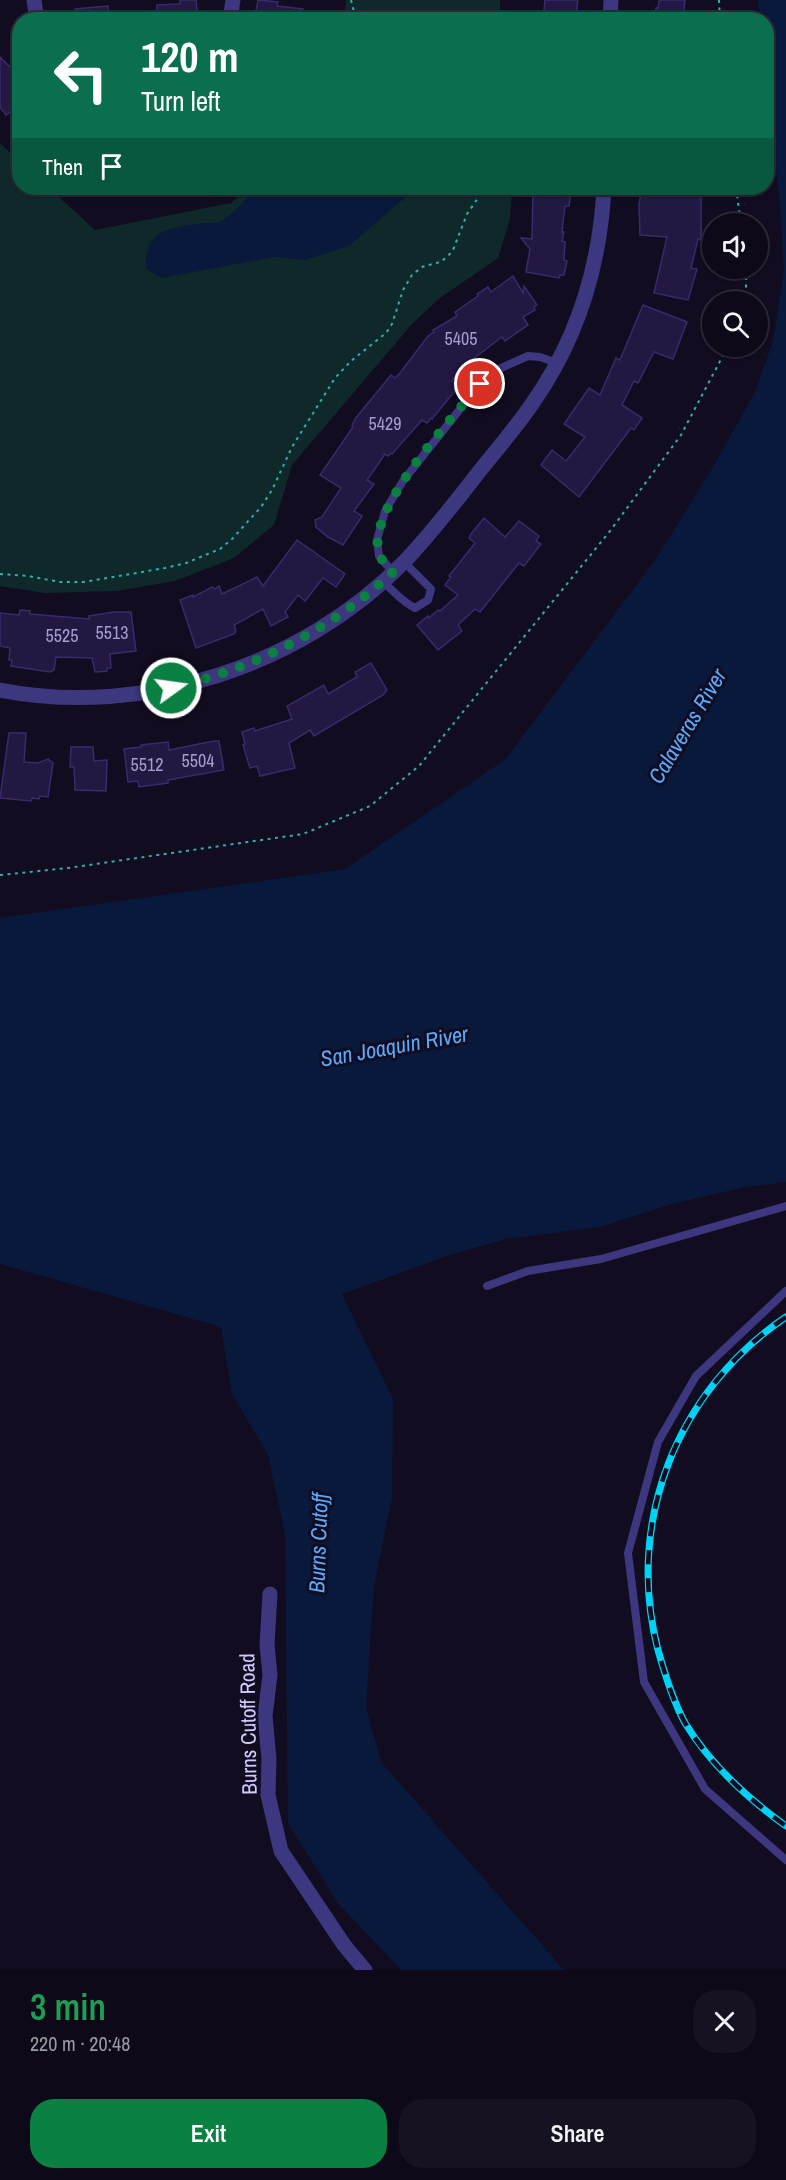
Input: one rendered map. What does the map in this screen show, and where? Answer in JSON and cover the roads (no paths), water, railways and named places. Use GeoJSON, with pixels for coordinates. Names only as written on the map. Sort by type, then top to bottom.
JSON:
{"type":"FeatureCollection","features":[{"type":"Feature","properties":{"kind":"street"},"geometry":{"type":"LineString","coordinates":[[0,690],[50,696],[90,697],[131,694],[202,680],[259,660],[313,632],[347,610],[393,572],[430,534],[532,404],[570,338],[584,301],[594,266],[603,195]]}},
{"type":"Feature","properties":{"kind":"street","name":"Burns Cutoff Road"},"geometry":{"type":"LineString","coordinates":[[270,1594],[267,1645],[270,1675],[265,1716],[269,1760],[268,1795],[281,1851],[344,1945],[365,1970]]}},
{"type":"Feature","properties":{"kind":"lane"},"geometry":{"type":"LineString","coordinates":[[393,572],[394,591],[404,603],[415,608],[428,600],[431,589],[393,572],[379,556],[377,540],[386,511],[403,481],[480,384],[501,368],[528,356],[540,357],[556,363]]}},
{"type":"Feature","properties":{"kind":"lane"},"geometry":{"type":"LineString","coordinates":[[487,1286],[528,1270],[601,1259],[786,1206]]}},
{"type":"Feature","properties":{"kind":"lane"},"geometry":{"type":"LineString","coordinates":[[786,1291],[696,1376],[658,1442],[628,1553],[644,1682],[705,1789],[786,1860]]}},
{"type":"Feature","properties":{"kind":"water"},"geometry":{"type":"Polygon","coordinates":[[[758,0],[786,0],[786,1182],[745,1187],[672,1204],[600,1227],[506,1239],[450,1255],[342,1294],[393,1399],[392,1498],[374,1586],[366,1707],[381,1762],[564,1970],[401,1970],[338,1903],[288,1823],[285,1534],[268,1455],[232,1394],[221,1327],[0,1264],[0,918],[345,869],[506,759],[654,562],[713,467],[756,390],[768,357],[773,341],[784,271],[779,192],[774,159],[774,12],[759,12],[758,0]]]}},
{"type":"Feature","properties":{"kind":"water"},"geometry":{"type":"Polygon","coordinates":[[[249,195],[408,195],[349,246],[305,260],[275,257],[161,278],[146,269],[150,245],[162,233],[180,227],[222,221],[249,195]]]}},
{"type":"Feature","properties":{"kind":"railway"},"geometry":{"type":"LineString","coordinates":[[786,1317],[748,1347],[715,1382],[688,1421],[668,1464],[655,1508],[649,1555],[650,1602],[658,1650],[670,1688],[685,1723],[706,1752],[743,1792],[786,1826]]}},
{"type":"Feature","properties":{"kind":"water label","name":"Calaveras River"},"geometry":{"type":"Point","coordinates":[687,726]}},
{"type":"Feature","properties":{"kind":"water label","name":"San Joaquin River"},"geometry":{"type":"Point","coordinates":[394,1046]}},
{"type":"Feature","properties":{"kind":"water label","name":"Burns Cutoff"},"geometry":{"type":"Point","coordinates":[318,1543]}}]}
